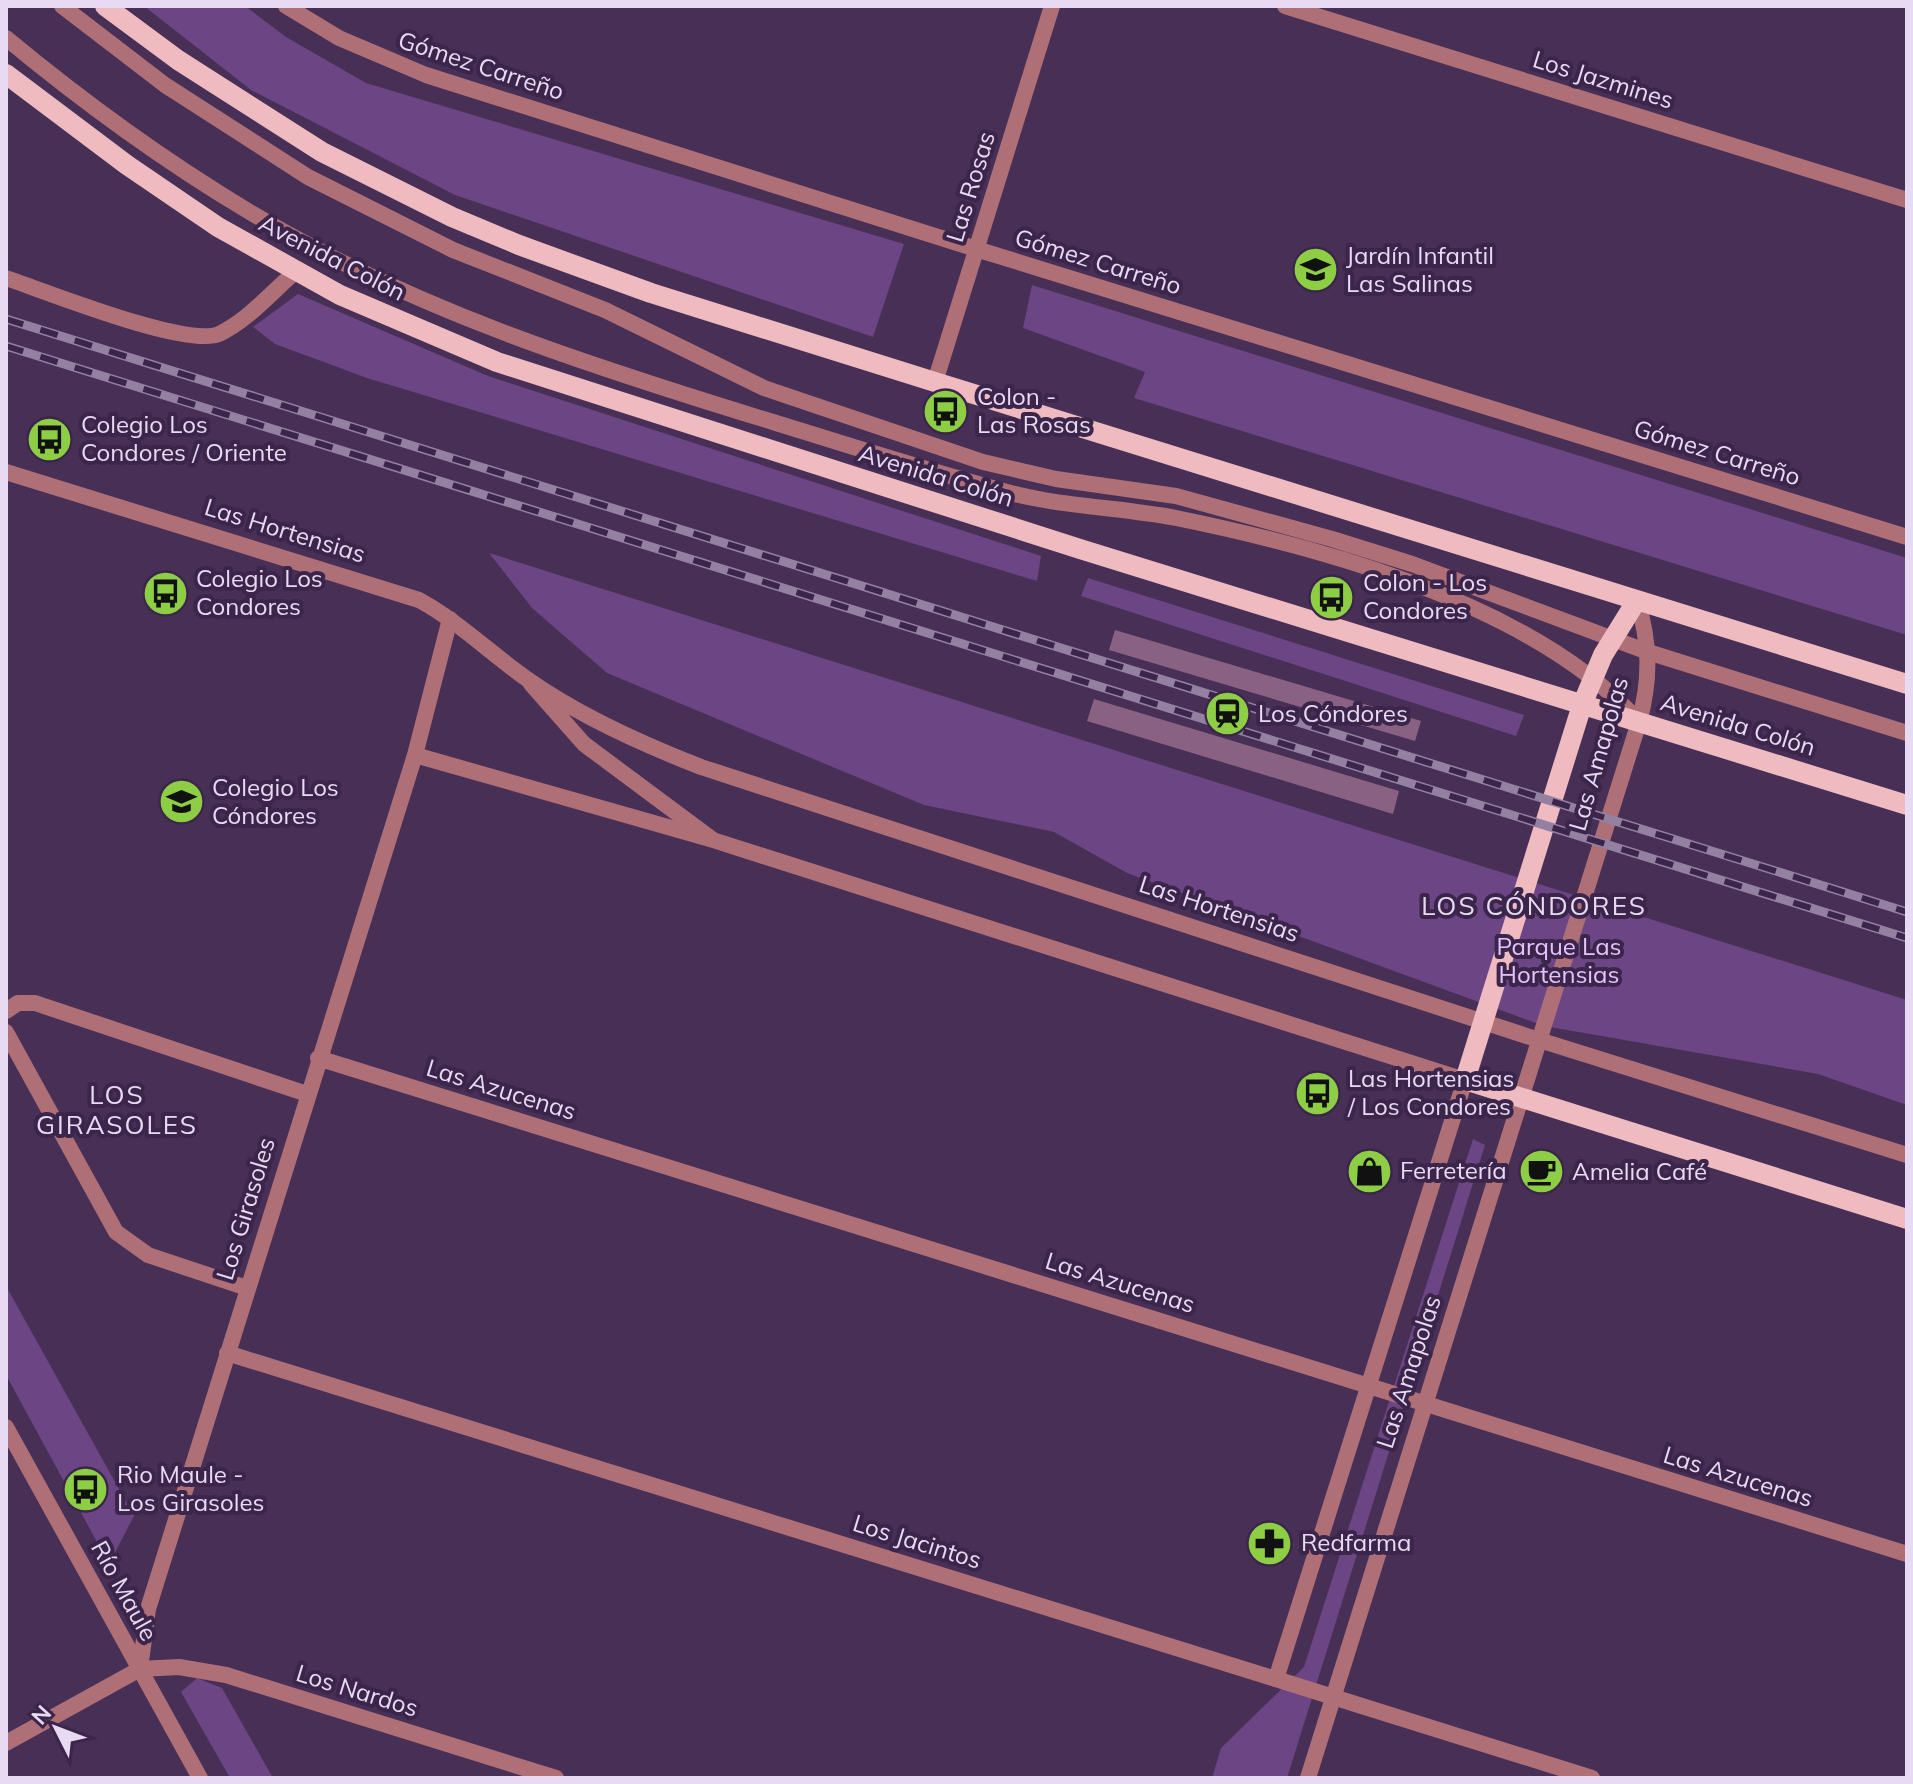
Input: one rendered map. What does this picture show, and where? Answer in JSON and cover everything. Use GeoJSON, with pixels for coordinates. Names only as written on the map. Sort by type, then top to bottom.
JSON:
{"type":"FeatureCollection","features":[{"type":"Feature","properties":{"kind":"main road"},"geometry":{"type":"LineString","coordinates":[[105,6],[259,115],[347,165],[452,217],[651,293],[1907,684]]}},
{"type":"Feature","properties":{"kind":"main road","name":"Avenida Colón"},"geometry":{"type":"LineString","coordinates":[[6,74],[127,165],[218,227],[295,272],[441,340],[570,388],[1907,805]]}},
{"type":"Feature","properties":{"kind":"main road","name":"Las Amapolas"},"geometry":{"type":"LineString","coordinates":[[1465,1080],[1582,705],[1613,638],[1637,600]]}},
{"type":"Feature","properties":{"kind":"main road","name":"Las Hortensias"},"geometry":{"type":"LineString","coordinates":[[1465,1080],[1907,1219]]}},
{"type":"Feature","properties":{"kind":"street"},"geometry":{"type":"LineString","coordinates":[[62,6],[165,85],[308,177],[453,250],[605,310],[764,388],[819,409],[1018,471],[1176,496],[1273,521],[1412,564],[1648,652],[1907,733]]}},
{"type":"Feature","properties":{"kind":"street","name":"Gómez Carreño"},"geometry":{"type":"LineString","coordinates":[[286,6],[339,38],[426,75],[1907,537]]}},
{"type":"Feature","properties":{"kind":"street","name":"Las Rosas"},"geometry":{"type":"LineString","coordinates":[[935,382],[1052,6]]}},
{"type":"Feature","properties":{"kind":"street","name":"Los Jazmines"},"geometry":{"type":"LineString","coordinates":[[1285,6],[1907,200]]}},
{"type":"Feature","properties":{"kind":"street"},"geometry":{"type":"LineString","coordinates":[[6,38],[125,130],[250,213],[365,273],[514,337],[690,397],[1008,493],[1187,520],[1399,579],[1503,621],[1593,677],[1639,722]]}},
{"type":"Feature","properties":{"kind":"street"},"geometry":{"type":"LineString","coordinates":[[6,278],[169,332],[206,337],[235,324],[295,272]]}},
{"type":"Feature","properties":{"kind":"street","name":"Las Hortensias"},"geometry":{"type":"LineString","coordinates":[[6,472],[403,594],[450,619],[528,680],[628,736],[701,767],[1539,1040],[1907,1155]]}},
{"type":"Feature","properties":{"kind":"street","name":"Las Amapolas"},"geometry":{"type":"LineString","coordinates":[[1308,1778],[1647,696],[1648,652],[1637,600]]}},
{"type":"Feature","properties":{"kind":"street","name":"Los Girasoles"},"geometry":{"type":"LineString","coordinates":[[140,1669],[148,1609],[415,755],[450,619]]}},
{"type":"Feature","properties":{"kind":"street","name":"Las Hortensias"},"geometry":{"type":"LineString","coordinates":[[528,680],[584,744],[713,840]]}},
{"type":"Feature","properties":{"kind":"street","name":"Las Hortensias"},"geometry":{"type":"LineString","coordinates":[[415,755],[713,840],[1465,1080]]}},
{"type":"Feature","properties":{"kind":"street"},"geometry":{"type":"LineString","coordinates":[[8,1009],[35,1003],[307,1094]]}},
{"type":"Feature","properties":{"kind":"street"},"geometry":{"type":"LineString","coordinates":[[6,1032],[116,1232],[148,1255],[247,1288]]}},
{"type":"Feature","properties":{"kind":"street","name":"Las Azucenas"},"geometry":{"type":"LineString","coordinates":[[318,1058],[1907,1554]]}},
{"type":"Feature","properties":{"kind":"street","name":"Las Amapolas"},"geometry":{"type":"LineString","coordinates":[[1276,1679],[1465,1080]]}},
{"type":"Feature","properties":{"kind":"street","name":"Los Jacintos"},"geometry":{"type":"LineString","coordinates":[[227,1353],[1592,1778]]}},
{"type":"Feature","properties":{"kind":"street","name":"Río Maule"},"geometry":{"type":"LineString","coordinates":[[6,1427],[200,1778]]}},
{"type":"Feature","properties":{"kind":"street"},"geometry":{"type":"LineString","coordinates":[[6,1743],[140,1669]]}},
{"type":"Feature","properties":{"kind":"street","name":"Los Nardos"},"geometry":{"type":"LineString","coordinates":[[140,1669],[202,1669],[556,1778]]}},
{"type":"Feature","properties":{"kind":"green space"},"geometry":{"type":"Polygon","coordinates":[[[144,6],[245,6],[286,37],[366,83],[904,244],[873,337],[455,195],[251,90],[144,6]]]}},
{"type":"Feature","properties":{"kind":"green space"},"geometry":{"type":"Polygon","coordinates":[[[1032,285],[1907,558],[1907,635],[1134,398],[1145,372],[1023,328],[1032,285]]]}},
{"type":"Feature","properties":{"kind":"green space"},"geometry":{"type":"Polygon","coordinates":[[[298,294],[488,376],[1041,556],[1037,581],[367,378],[275,344],[253,327],[298,294]]]}},
{"type":"Feature","properties":{"kind":"green space","name":"Parque Las Hortensias"},"geometry":{"type":"Polygon","coordinates":[[[489,553],[1907,1000],[1907,1105],[1818,1074],[1544,1026],[1127,873],[1054,832],[924,805],[607,673],[532,608],[489,553]]]}},
{"type":"Feature","properties":{"kind":"green space"},"geometry":{"type":"Polygon","coordinates":[[[1088,578],[1524,715],[1516,736],[1081,596],[1088,578]]]}},
{"type":"Feature","properties":{"kind":"green space"},"geometry":{"type":"Polygon","coordinates":[[[1473,1139],[1485,1145],[1287,1778],[1212,1778],[1221,1748],[1304,1667],[1473,1139]]]}},
{"type":"Feature","properties":{"kind":"green space"},"geometry":{"type":"Polygon","coordinates":[[[6,1286],[134,1516],[109,1564],[6,1375],[6,1286]]]}},
{"type":"Feature","properties":{"kind":"green space"},"geometry":{"type":"Polygon","coordinates":[[[197,1678],[222,1688],[273,1778],[230,1778],[181,1692],[197,1678]]]}},
{"type":"Feature","properties":{"kind":"building"},"geometry":{"type":"Polygon","coordinates":[[[1115,630],[1421,721],[1415,741],[1109,650],[1115,630]]]}},
{"type":"Feature","properties":{"kind":"building"},"geometry":{"type":"Polygon","coordinates":[[[1094,699],[1399,791],[1393,814],[1087,721],[1094,699]]]}},
{"type":"Feature","properties":{"kind":"railway"},"geometry":{"type":"LineString","coordinates":[[6,319],[1907,912]]}},
{"type":"Feature","properties":{"kind":"railway"},"geometry":{"type":"LineString","coordinates":[[6,346],[1907,938]]}},
{"type":"Feature","properties":{"kind":"place","name":"Jardín Infantil Las Salinas"},"geometry":{"type":"Point","coordinates":[1315,270]}},
{"type":"Feature","properties":{"kind":"place","name":"Colon - Las Rosas"},"geometry":{"type":"Point","coordinates":[946,411]}},
{"type":"Feature","properties":{"kind":"place","name":"Colegio Los Condores / Oriente"},"geometry":{"type":"Point","coordinates":[50,439]}},
{"type":"Feature","properties":{"kind":"place","name":"Colegio Los Condores"},"geometry":{"type":"Point","coordinates":[165,593]}},
{"type":"Feature","properties":{"kind":"place","name":"Colon - Los Condores"},"geometry":{"type":"Point","coordinates":[1332,597]}},
{"type":"Feature","properties":{"kind":"place","name":"Los Cóndores"},"geometry":{"type":"Point","coordinates":[1227,714]}},
{"type":"Feature","properties":{"kind":"place","name":"Colegio Los Cóndores"},"geometry":{"type":"Point","coordinates":[181,802]}},
{"type":"Feature","properties":{"kind":"place","name":"Las Hortensias / Los Condores"},"geometry":{"type":"Point","coordinates":[1317,1093]}},
{"type":"Feature","properties":{"kind":"place","name":"Ferretería"},"geometry":{"type":"Point","coordinates":[1369,1171]}},
{"type":"Feature","properties":{"kind":"place","name":"Amelia Café"},"geometry":{"type":"Point","coordinates":[1541,1172]}},
{"type":"Feature","properties":{"kind":"place","name":"Rio Maule - Los Girasoles"},"geometry":{"type":"Point","coordinates":[86,1489]}},
{"type":"Feature","properties":{"kind":"place","name":"Redfarma"},"geometry":{"type":"Point","coordinates":[1270,1543]}},
{"type":"Feature","properties":{"kind":"district","name":"LOS CÓNDORES"},"geometry":{"type":"Point","coordinates":[1534,906]}},
{"type":"Feature","properties":{"kind":"district","name":"LOS GIRASOLES"},"geometry":{"type":"Point","coordinates":[117,1110]}}]}
